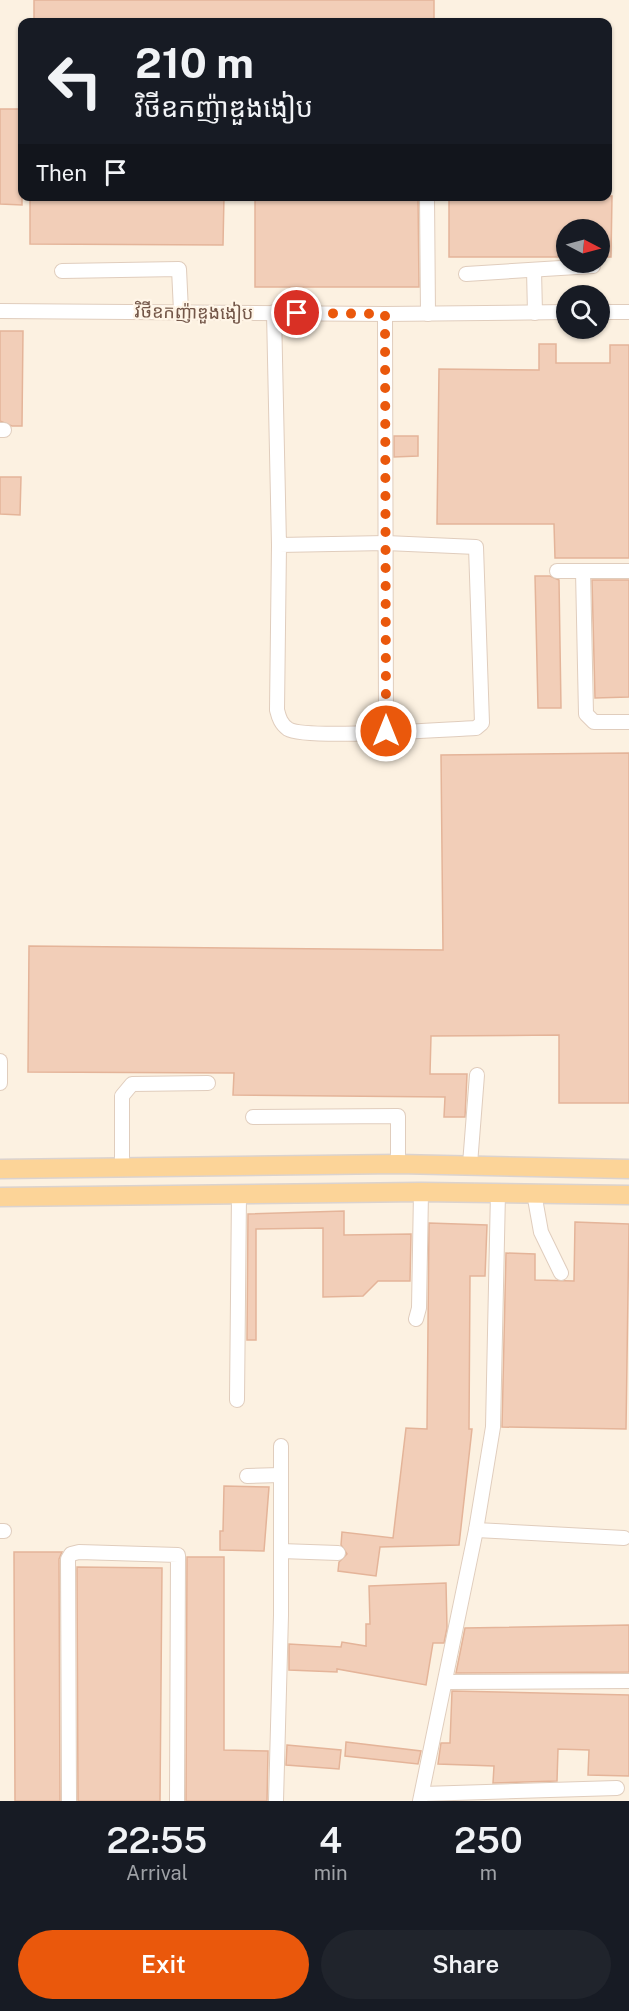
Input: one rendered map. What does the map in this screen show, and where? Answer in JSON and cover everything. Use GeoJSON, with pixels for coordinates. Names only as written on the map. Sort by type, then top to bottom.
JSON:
{"type":"FeatureCollection","features":[{"type":"Feature","properties":{"kind":"main road"},"geometry":{"type":"LineString","coordinates":[[0,1168],[470,1164],[629,1169]]}},
{"type":"Feature","properties":{"kind":"main road"},"geometry":{"type":"LineString","coordinates":[[0,1197],[421,1192],[629,1195]]}},
{"type":"Feature","properties":{"kind":"street"},"geometry":{"type":"LineString","coordinates":[[427,201],[428,314]]}},
{"type":"Feature","properties":{"kind":"street"},"geometry":{"type":"LineString","coordinates":[[62,271],[179,269],[181,311]]}},
{"type":"Feature","properties":{"kind":"street"},"geometry":{"type":"LineString","coordinates":[[466,274],[556,269]]}},
{"type":"Feature","properties":{"kind":"street"},"geometry":{"type":"LineString","coordinates":[[534,270],[535,313]]}},
{"type":"Feature","properties":{"kind":"street","name":"វិថីឧកញ៉ាឌួងងៀប"},"geometry":{"type":"LineString","coordinates":[[0,311],[385,314],[556,312]]}},
{"type":"Feature","properties":{"kind":"street"},"geometry":{"type":"LineString","coordinates":[[274,312],[279,545],[276,699],[280,721],[290,730],[325,734],[476,728],[482,723],[476,547],[386,543],[279,545]]}},
{"type":"Feature","properties":{"kind":"street"},"geometry":{"type":"LineString","coordinates":[[610,312],[629,312]]}},
{"type":"Feature","properties":{"kind":"street"},"geometry":{"type":"LineString","coordinates":[[385,314],[386,731]]}},
{"type":"Feature","properties":{"kind":"street"},"geometry":{"type":"LineString","coordinates":[[557,571],[629,571]]}},
{"type":"Feature","properties":{"kind":"street"},"geometry":{"type":"LineString","coordinates":[[583,571],[586,714],[594,722],[629,722]]}},
{"type":"Feature","properties":{"kind":"street"},"geometry":{"type":"LineString","coordinates":[[0,1061],[0,1083]]}},
{"type":"Feature","properties":{"kind":"street"},"geometry":{"type":"LineString","coordinates":[[470,1164],[477,1075]]}},
{"type":"Feature","properties":{"kind":"street"},"geometry":{"type":"LineString","coordinates":[[122,1167],[122,1096],[132,1084],[208,1083]]}},
{"type":"Feature","properties":{"kind":"street"},"geometry":{"type":"LineString","coordinates":[[253,1117],[398,1116],[398,1164]]}},
{"type":"Feature","properties":{"kind":"street"},"geometry":{"type":"LineString","coordinates":[[416,1319],[419,1308],[421,1192]]}},
{"type":"Feature","properties":{"kind":"street"},"geometry":{"type":"LineString","coordinates":[[498,1192],[493,1427],[476,1530],[421,1797],[617,1788]]}},
{"type":"Feature","properties":{"kind":"street"},"geometry":{"type":"LineString","coordinates":[[534,1193],[541,1232],[561,1274]]}},
{"type":"Feature","properties":{"kind":"street"},"geometry":{"type":"LineString","coordinates":[[237,1400],[239,1194]]}},
{"type":"Feature","properties":{"kind":"street"},"geometry":{"type":"LineString","coordinates":[[276,1801],[281,1446]]}},
{"type":"Feature","properties":{"kind":"street"},"geometry":{"type":"LineString","coordinates":[[247,1476],[280,1475]]}},
{"type":"Feature","properties":{"kind":"street"},"geometry":{"type":"LineString","coordinates":[[476,1530],[624,1538]]}},
{"type":"Feature","properties":{"kind":"street"},"geometry":{"type":"LineString","coordinates":[[281,1551],[338,1553]]}},
{"type":"Feature","properties":{"kind":"street"},"geometry":{"type":"LineString","coordinates":[[69,1801],[68,1559],[71,1554],[79,1552],[178,1555],[177,1801]]}},
{"type":"Feature","properties":{"kind":"street"},"geometry":{"type":"LineString","coordinates":[[445,1682],[629,1681]]}},
{"type":"Feature","properties":{"kind":"building"},"geometry":{"type":"Polygon","coordinates":[[[34,0],[434,0],[434,18],[34,18],[34,0]]]}},
{"type":"Feature","properties":{"kind":"building"},"geometry":{"type":"Polygon","coordinates":[[[0,109],[18,109],[18,201],[22,201],[22,205],[0,204],[0,109]]]}},
{"type":"Feature","properties":{"kind":"building"},"geometry":{"type":"Polygon","coordinates":[[[30,201],[224,201],[223,245],[30,244],[30,201]]]}},
{"type":"Feature","properties":{"kind":"building"},"geometry":{"type":"Polygon","coordinates":[[[255,201],[418,201],[419,287],[255,287],[255,201]]]}},
{"type":"Feature","properties":{"kind":"building"},"geometry":{"type":"Polygon","coordinates":[[[449,201],[612,201],[611,257],[610,219],[556,219],[556,257],[449,257],[449,201]]]}},
{"type":"Feature","properties":{"kind":"building"},"geometry":{"type":"Polygon","coordinates":[[[0,331],[23,331],[22,426],[12,426],[0,421],[0,331]]]}},
{"type":"Feature","properties":{"kind":"building"},"geometry":{"type":"Polygon","coordinates":[[[539,344],[556,344],[556,363],[610,363],[610,345],[629,345],[629,558],[555,558],[554,524],[437,524],[439,369],[539,370],[539,344]]]}},
{"type":"Feature","properties":{"kind":"building"},"geometry":{"type":"Polygon","coordinates":[[[394,436],[418,436],[418,456],[394,457],[394,436]]]}},
{"type":"Feature","properties":{"kind":"building"},"geometry":{"type":"Polygon","coordinates":[[[0,477],[21,477],[20,515],[0,514],[0,477]]]}},
{"type":"Feature","properties":{"kind":"building"},"geometry":{"type":"Polygon","coordinates":[[[535,576],[550,576],[559,580],[561,708],[538,708],[535,576]]]}},
{"type":"Feature","properties":{"kind":"building"},"geometry":{"type":"Polygon","coordinates":[[[592,580],[629,580],[629,697],[595,698],[592,580]]]}},
{"type":"Feature","properties":{"kind":"building"},"geometry":{"type":"Polygon","coordinates":[[[629,753],[629,1103],[559,1103],[559,1035],[431,1036],[430,1074],[467,1074],[465,1117],[444,1117],[445,1097],[233,1095],[234,1073],[28,1072],[29,946],[443,950],[441,755],[629,753]]]}},
{"type":"Feature","properties":{"kind":"building"},"geometry":{"type":"Polygon","coordinates":[[[344,1211],[344,1235],[411,1234],[410,1281],[378,1281],[363,1296],[323,1297],[323,1228],[256,1229],[256,1340],[247,1340],[248,1214],[344,1211]]]}},
{"type":"Feature","properties":{"kind":"building"},"geometry":{"type":"Polygon","coordinates":[[[575,1222],[629,1224],[626,1429],[502,1427],[506,1253],[535,1254],[535,1280],[574,1281],[575,1222]]]}},
{"type":"Feature","properties":{"kind":"building"},"geometry":{"type":"Polygon","coordinates":[[[429,1223],[487,1225],[485,1276],[470,1276],[469,1429],[472,1429],[459,1545],[380,1547],[376,1576],[338,1571],[339,1562],[347,1554],[341,1545],[342,1532],[393,1538],[406,1428],[427,1429],[429,1223]]]}},
{"type":"Feature","properties":{"kind":"building"},"geometry":{"type":"Polygon","coordinates":[[[224,1486],[269,1487],[264,1551],[220,1550],[220,1531],[223,1531],[224,1486]]]}},
{"type":"Feature","properties":{"kind":"building"},"geometry":{"type":"Polygon","coordinates":[[[14,1552],[62,1552],[59,1559],[60,1801],[15,1801],[14,1552]]]}},
{"type":"Feature","properties":{"kind":"building"},"geometry":{"type":"Polygon","coordinates":[[[187,1557],[224,1557],[224,1750],[268,1751],[267,1801],[186,1801],[187,1557]]]}},
{"type":"Feature","properties":{"kind":"building"},"geometry":{"type":"Polygon","coordinates":[[[77,1567],[162,1568],[160,1801],[78,1801],[77,1567]]]}},
{"type":"Feature","properties":{"kind":"building"},"geometry":{"type":"Polygon","coordinates":[[[446,1583],[447,1628],[444,1643],[433,1643],[426,1685],[337,1669],[337,1672],[289,1670],[289,1644],[341,1647],[342,1642],[366,1646],[366,1624],[370,1624],[369,1586],[446,1583]]]}},
{"type":"Feature","properties":{"kind":"building"},"geometry":{"type":"Polygon","coordinates":[[[629,1625],[629,1672],[456,1673],[465,1628],[629,1625]]]}},
{"type":"Feature","properties":{"kind":"building"},"geometry":{"type":"Polygon","coordinates":[[[452,1691],[629,1695],[629,1776],[588,1775],[589,1750],[558,1749],[557,1781],[493,1783],[494,1766],[438,1764],[441,1743],[450,1743],[452,1691]]]}},
{"type":"Feature","properties":{"kind":"building"},"geometry":{"type":"Polygon","coordinates":[[[346,1742],[421,1751],[418,1764],[345,1756],[346,1742]]]}},
{"type":"Feature","properties":{"kind":"building"},"geometry":{"type":"Polygon","coordinates":[[[287,1745],[341,1750],[339,1769],[286,1765],[287,1745]]]}},
{"type":"Feature","properties":{"kind":"route"},"geometry":{"type":"LineString","coordinates":[[297,313],[385,314],[386,731]]}}]}
